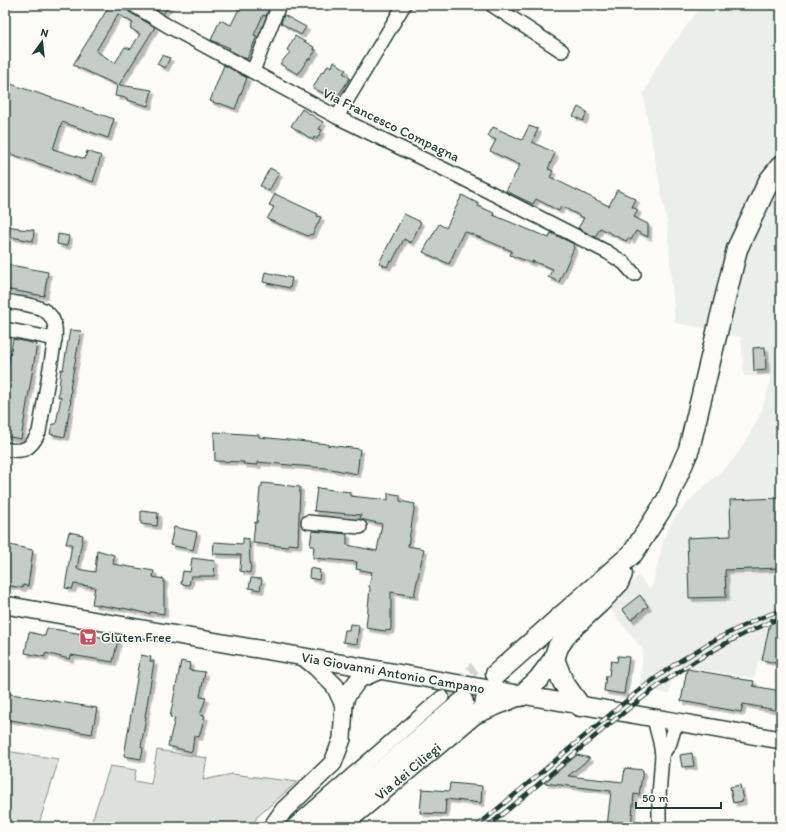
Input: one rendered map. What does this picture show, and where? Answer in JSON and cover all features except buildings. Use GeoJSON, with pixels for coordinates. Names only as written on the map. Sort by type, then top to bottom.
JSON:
{"type":"FeatureCollection","features":[{"type":"Feature","properties":{"kind":"highway"},"geometry":{"type":"LineString","coordinates":[[521,696],[539,679],[554,659],[558,647],[568,632],[618,583],[633,553],[667,500],[689,449],[737,249],[769,181],[781,166]]}},
{"type":"Feature","properties":{"kind":"highway"},"geometry":{"type":"LineString","coordinates":[[492,682],[633,553]]}},
{"type":"Feature","properties":{"kind":"highway"},"geometry":{"type":"LineString","coordinates":[[554,659],[563,682],[580,706]]}},
{"type":"Feature","properties":{"kind":"highway"},"geometry":{"type":"LineString","coordinates":[[315,827],[469,708]]}},
{"type":"Feature","properties":{"kind":"main road","name":"Via Giovanni Antonio Campano"},"geometry":{"type":"LineString","coordinates":[[5,605],[378,671],[492,682],[521,696],[781,740]]}},
{"type":"Feature","properties":{"kind":"main road"},"geometry":{"type":"LineString","coordinates":[[304,658],[316,667],[335,686],[344,706]]}},
{"type":"Feature","properties":{"kind":"main road"},"geometry":{"type":"LineString","coordinates":[[272,827],[284,810],[333,763],[342,739],[346,696],[360,679],[378,671]]}},
{"type":"Feature","properties":{"kind":"main road","name":"Via dei Ciliegi"},"geometry":{"type":"LineString","coordinates":[[469,708],[482,706],[492,682]]}},
{"type":"Feature","properties":{"kind":"main road","name":"Via dei Ciliegi"},"geometry":{"type":"LineString","coordinates":[[341,827],[469,708],[521,696]]}},
{"type":"Feature","properties":{"kind":"street","name":"Via Francesco Compagna"},"geometry":{"type":"LineString","coordinates":[[132,5],[337,118],[458,176],[600,248],[624,263],[634,274]]}},
{"type":"Feature","properties":{"kind":"street"},"geometry":{"type":"LineString","coordinates":[[253,71],[279,5]]}},
{"type":"Feature","properties":{"kind":"street"},"geometry":{"type":"LineString","coordinates":[[337,118],[404,5]]}},
{"type":"Feature","properties":{"kind":"street"},"geometry":{"type":"LineString","coordinates":[[492,5],[562,51]]}},
{"type":"Feature","properties":{"kind":"street"},"geometry":{"type":"LineString","coordinates":[[5,301],[38,307],[49,313],[55,321],[55,339],[39,432],[30,446],[17,451],[5,449]]}},
{"type":"Feature","properties":{"kind":"street"},"geometry":{"type":"LineString","coordinates":[[5,329],[55,339]]}},
{"type":"Feature","properties":{"kind":"street"},"geometry":{"type":"LineString","coordinates":[[308,522],[360,527]]}},
{"type":"Feature","properties":{"kind":"street"},"geometry":{"type":"LineString","coordinates":[[292,827],[442,697]]}},
{"type":"Feature","properties":{"kind":"street"},"geometry":{"type":"LineString","coordinates":[[654,719],[662,755],[659,796],[659,827]]}},
{"type":"Feature","properties":{"kind":"street"},"geometry":{"type":"LineString","coordinates":[[662,755],[670,743],[676,723]]}},
{"type":"Feature","properties":{"kind":"shaded area"},"geometry":{"type":"Polygon","coordinates":[[[702,5],[781,5],[781,665],[758,661],[754,678],[675,666],[669,694],[640,688],[643,650],[609,608],[638,576],[649,588],[652,587],[664,538],[673,520],[691,499],[734,459],[749,436],[761,412],[771,376],[744,376],[741,337],[675,323],[667,223],[643,95],[656,68],[702,5]]]}},
{"type":"Feature","properties":{"kind":"shaded area"},"geometry":{"type":"Polygon","coordinates":[[[157,750],[207,758],[203,780],[232,774],[297,782],[257,817],[252,827],[90,827],[110,766],[136,770],[134,781],[151,784],[157,750]]]}},
{"type":"Feature","properties":{"kind":"shaded area"},"geometry":{"type":"Polygon","coordinates":[[[5,751],[59,759],[38,827],[5,827],[5,751]]]}},
{"type":"Feature","properties":{"kind":"tunnel"},"geometry":{"type":"LineString","coordinates":[[442,697],[475,668]]}},
{"type":"Feature","properties":{"kind":"railway"},"geometry":{"type":"LineString","coordinates":[[476,827],[637,692],[675,664],[716,639],[760,618],[781,610]]}},
{"type":"Feature","properties":{"kind":"railway"},"geometry":{"type":"LineString","coordinates":[[487,827],[622,714],[672,677],[724,644],[781,618]]}},
{"type":"Feature","properties":{"kind":"place","name":"Gluten Free"},"geometry":{"type":"Point","coordinates":[88,637]}}]}
